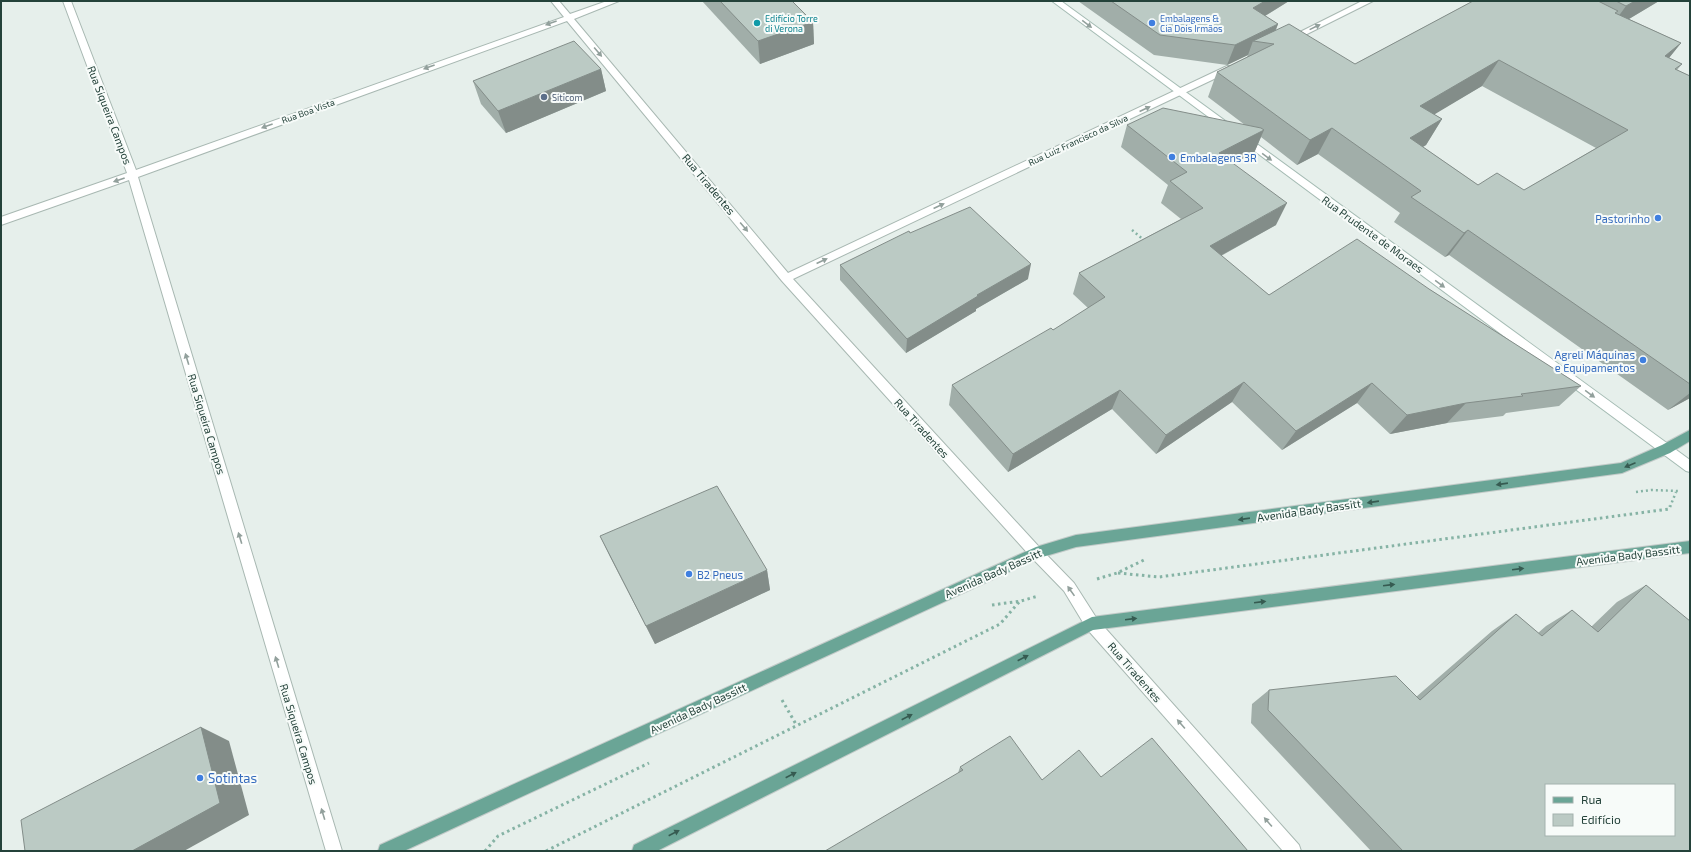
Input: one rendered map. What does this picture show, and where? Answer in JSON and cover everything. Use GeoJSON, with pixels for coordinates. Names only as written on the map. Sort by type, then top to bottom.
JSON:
{"type":"FeatureCollection","features":[{"type":"Feature","properties":{"kind":"main road","name":"Avenida Bady Bassitt"},"geometry":{"type":"LineString","coordinates":[[386,851],[1036,553],[1076,541],[1622,468],[1666,450],[1690,436]]}},
{"type":"Feature","properties":{"kind":"main road","name":"Avenida Bady Bassitt"},"geometry":{"type":"LineString","coordinates":[[640,851],[1092,624],[1690,547]]}},
{"type":"Feature","properties":{"kind":"street","name":"Rua Siqueira Campos"},"geometry":{"type":"LineString","coordinates":[[67,1],[133,175],[334,851]]}},
{"type":"Feature","properties":{"kind":"street","name":"Rua Tiradentes"},"geometry":{"type":"LineString","coordinates":[[555,1],[786,278],[1036,553],[1069,587],[1092,624],[1293,851]]}},
{"type":"Feature","properties":{"kind":"street","name":"Rua Boa Vista"},"geometry":{"type":"LineString","coordinates":[[1,220],[133,175],[615,1]]}},
{"type":"Feature","properties":{"kind":"street","name":"Rua Prudente de Moraes"},"geometry":{"type":"LineString","coordinates":[[1056,1],[1179,93],[1690,467]]}},
{"type":"Feature","properties":{"kind":"street"},"geometry":{"type":"LineString","coordinates":[[1285,42],[1369,1]]}},
{"type":"Feature","properties":{"kind":"street","name":"Rua Luiz Francisco da Silva"},"geometry":{"type":"LineString","coordinates":[[786,278],[1236,65]]}},
{"type":"Feature","properties":{"kind":"path"},"geometry":{"type":"LineString","coordinates":[[1132,230],[1150,245]]}},
{"type":"Feature","properties":{"kind":"path"},"geometry":{"type":"LineString","coordinates":[[1117,573],[1159,577],[1669,508],[1676,492]]}},
{"type":"Feature","properties":{"kind":"path"},"geometry":{"type":"LineString","coordinates":[[546,851],[1000,624],[1021,601]]}},
{"type":"Feature","properties":{"kind":"path"},"geometry":{"type":"LineString","coordinates":[[782,699],[797,726]]}},
{"type":"Feature","properties":{"kind":"building"},"geometry":{"type":"Polygon","coordinates":[[[720,1],[792,1],[813,22],[758,41],[720,1]]]}},
{"type":"Feature","properties":{"kind":"building"},"geometry":{"type":"Polygon","coordinates":[[[1111,1],[1265,1],[1253,8],[1278,24],[1235,45],[1160,35],[1111,1]]]}},
{"type":"Feature","properties":{"kind":"building"},"geometry":{"type":"Polygon","coordinates":[[[1473,1],[1598,1],[1618,11],[1615,13],[1681,43],[1665,56],[1682,64],[1675,69],[1690,76],[1690,384],[1468,230],[1464,233],[1411,197],[1421,191],[1332,128],[1310,140],[1217,72],[1274,44],[1253,41],[1289,24],[1355,64],[1473,1]],[[1499,60],[1420,106],[1442,119],[1410,138],[1478,185],[1497,173],[1524,190],[1628,130],[1499,60]]]}},
{"type":"Feature","properties":{"kind":"building"},"geometry":{"type":"Polygon","coordinates":[[[1616,1],[1635,1],[1626,6],[1616,1]]]}},
{"type":"Feature","properties":{"kind":"building"},"geometry":{"type":"Polygon","coordinates":[[[574,41],[601,69],[498,111],[473,81],[574,41]]]}},
{"type":"Feature","properties":{"kind":"building"},"geometry":{"type":"Polygon","coordinates":[[[1163,108],[1261,128],[1264,130],[1219,153],[1287,203],[1210,246],[1269,295],[1357,239],[1429,289],[1581,386],[1521,394],[1523,396],[1466,403],[1407,415],[1372,383],[1296,431],[1244,382],[1166,435],[1120,390],[1013,454],[952,385],[1051,328],[1053,330],[1105,297],[1079,273],[1203,208],[1170,181],[1187,172],[1127,125],[1163,108]]]}},
{"type":"Feature","properties":{"kind":"building"},"geometry":{"type":"Polygon","coordinates":[[[970,207],[1031,264],[977,295],[978,296],[907,339],[840,265],[909,231],[910,233],[970,207]]]}},
{"type":"Feature","properties":{"kind":"building","name":"B2 Pneus"},"geometry":{"type":"Polygon","coordinates":[[[717,486],[767,570],[646,626],[600,536],[717,486]]]}},
{"type":"Feature","properties":{"kind":"building"},"geometry":{"type":"Polygon","coordinates":[[[1646,585],[1690,621],[1690,851],[1403,851],[1268,710],[1269,690],[1396,676],[1420,700],[1516,614],[1542,636],[1572,610],[1598,632],[1646,585]]]}},
{"type":"Feature","properties":{"kind":"building"},"geometry":{"type":"Polygon","coordinates":[[[201,727],[220,803],[132,851],[25,851],[21,820],[201,727]]]}},
{"type":"Feature","properties":{"kind":"building"},"geometry":{"type":"Polygon","coordinates":[[[1010,736],[1042,780],[1079,750],[1101,777],[1152,738],[1248,851],[825,851],[963,770],[960,767],[1010,736]]]}},
{"type":"Feature","properties":{"kind":"place","name":"Edifício Torre di Verona"},"geometry":{"type":"Point","coordinates":[757,23]}},
{"type":"Feature","properties":{"kind":"place","name":"Embalagens & Cia Dois Irmãos"},"geometry":{"type":"Point","coordinates":[1152,23]}},
{"type":"Feature","properties":{"kind":"place","name":"Siticom"},"geometry":{"type":"Point","coordinates":[544,97]}},
{"type":"Feature","properties":{"kind":"place","name":"Embalagens 3R"},"geometry":{"type":"Point","coordinates":[1172,157]}},
{"type":"Feature","properties":{"kind":"place","name":"Pastorinho"},"geometry":{"type":"Point","coordinates":[1658,218]}},
{"type":"Feature","properties":{"kind":"place","name":"Agreli Máquinas e Equipamentos"},"geometry":{"type":"Point","coordinates":[1643,360]}},
{"type":"Feature","properties":{"kind":"place","name":"B2 Pneus"},"geometry":{"type":"Point","coordinates":[689,574]}},
{"type":"Feature","properties":{"kind":"place","name":"Sotintas"},"geometry":{"type":"Point","coordinates":[200,778]}}]}
